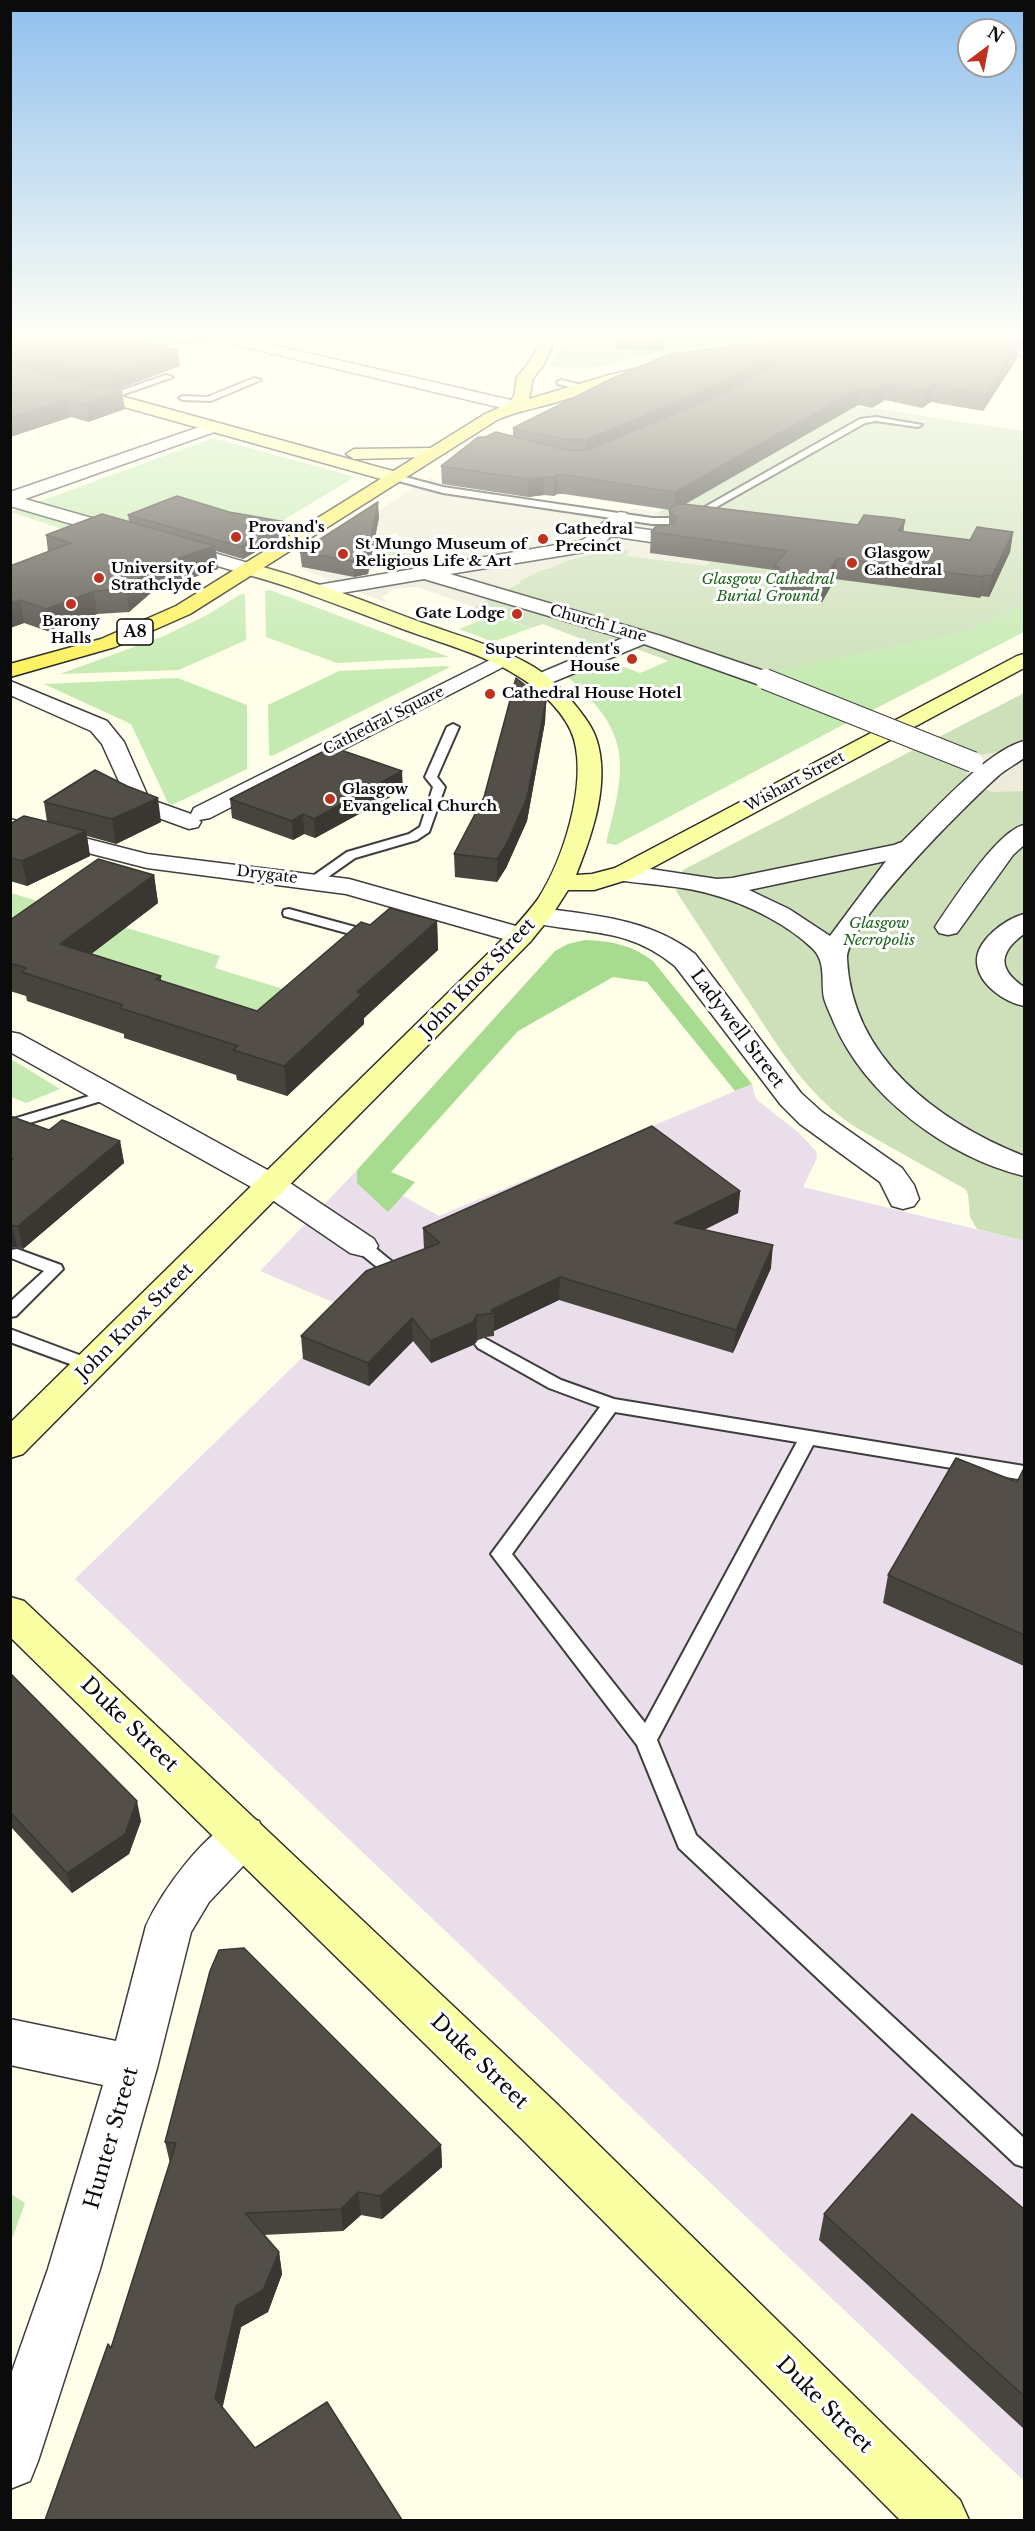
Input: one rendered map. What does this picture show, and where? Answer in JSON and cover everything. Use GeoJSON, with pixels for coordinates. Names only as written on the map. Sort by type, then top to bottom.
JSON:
{"type":"FeatureCollection","features":[{"type":"Feature","properties":{"kind":"main road","name":"A8"},"geometry":{"type":"LineString","coordinates":[[10,671],[86,650],[149,626],[198,602],[431,453]]}},
{"type":"Feature","properties":{"kind":"street"},"geometry":{"type":"LineString","coordinates":[[10,499],[143,452]]}},
{"type":"Feature","properties":{"kind":"street"},"geometry":{"type":"LineString","coordinates":[[309,452],[394,477]]}},
{"type":"Feature","properties":{"kind":"street"},"geometry":{"type":"LineString","coordinates":[[316,454],[431,453]]}},
{"type":"Feature","properties":{"kind":"street"},"geometry":{"type":"LineString","coordinates":[[10,499],[249,569]]}},
{"type":"Feature","properties":{"kind":"street"},"geometry":{"type":"LineString","coordinates":[[318,591],[584,546],[596,541],[620,522],[664,537]]}},
{"type":"Feature","properties":{"kind":"street","name":"John Knox Street"},"geometry":{"type":"LineString","coordinates":[[10,1445],[273,1186],[530,926],[558,883],[581,823],[588,789],[589,763],[585,741],[580,727],[541,681],[502,660],[318,591],[249,569]]}},
{"type":"Feature","properties":{"kind":"street","name":"Church Lane"},"geometry":{"type":"LineString","coordinates":[[428,573],[642,637],[765,679],[982,765]]}},
{"type":"Feature","properties":{"kind":"street"},"geometry":{"type":"LineString","coordinates":[[541,681],[642,637]]}},
{"type":"Feature","properties":{"kind":"street","name":"Cathedral Square"},"geometry":{"type":"LineString","coordinates":[[10,687],[99,726],[113,742],[139,803],[195,818],[502,660]]}},
{"type":"Feature","properties":{"kind":"street","name":"Wishart Street"},"geometry":{"type":"LineString","coordinates":[[558,883],[594,882],[624,873],[1024,660]]}},
{"type":"Feature","properties":{"kind":"street"},"geometry":{"type":"LineString","coordinates":[[834,958],[840,943],[867,903],[911,847],[982,765],[1024,747],[1022,737],[1024,727]]}},
{"type":"Feature","properties":{"kind":"street","name":"Drygate"},"geometry":{"type":"LineString","coordinates":[[10,826],[147,861],[314,881],[349,887],[397,909],[530,926]]}},
{"type":"Feature","properties":{"kind":"street"},"geometry":{"type":"LineString","coordinates":[[948,927],[1004,850],[1024,832]]}},
{"type":"Feature","properties":{"kind":"street"},"geometry":{"type":"LineString","coordinates":[[717,887],[757,882],[872,858],[911,847]]}},
{"type":"Feature","properties":{"kind":"street"},"geometry":{"type":"LineString","coordinates":[[624,873],[717,887],[754,901],[810,934],[828,948],[834,958],[838,998],[861,1047],[881,1077],[906,1100],[935,1121],[973,1143],[1024,1167]]}},
{"type":"Feature","properties":{"kind":"street"},"geometry":{"type":"LineString","coordinates":[[1024,922],[995,946],[990,957],[998,979],[1005,987],[1024,998]]}},
{"type":"Feature","properties":{"kind":"street","name":"Ladywell Street"},"geometry":{"type":"LineString","coordinates":[[530,926],[624,929],[673,948],[685,960],[791,1099],[811,1118],[891,1175],[903,1199]]}},
{"type":"Feature","properties":{"kind":"street"},"geometry":{"type":"LineString","coordinates":[[10,1040],[273,1186],[362,1246]]}},
{"type":"Feature","properties":{"kind":"street","name":"Duke Street"},"geometry":{"type":"LineString","coordinates":[[10,1612],[538,2120],[940,2520]]}},
{"type":"Feature","properties":{"kind":"street","name":"Hunter Street"},"geometry":{"type":"LineString","coordinates":[[10,2460],[74,2269],[133,2068],[169,1926],[193,1888],[243,1835]]}},
{"type":"Feature","properties":{"kind":"street"},"geometry":{"type":"LineString","coordinates":[[10,2042],[133,2068]]}},
{"type":"Feature","properties":{"kind":"lane"},"geometry":{"type":"LineString","coordinates":[[394,477],[443,490],[620,522],[671,521],[700,512],[808,452]]}},
{"type":"Feature","properties":{"kind":"lane"},"geometry":{"type":"LineString","coordinates":[[620,522],[647,510]]}},
{"type":"Feature","properties":{"kind":"lane"},"geometry":{"type":"LineString","coordinates":[[700,512],[724,514]]}},
{"type":"Feature","properties":{"kind":"lane"},"geometry":{"type":"LineString","coordinates":[[314,881],[351,855],[413,837],[426,829],[439,787],[431,777],[453,727]]}},
{"type":"Feature","properties":{"kind":"lane"},"geometry":{"type":"LineString","coordinates":[[289,913],[369,931],[349,947]]}},
{"type":"Feature","properties":{"kind":"lane"},"geometry":{"type":"LineString","coordinates":[[10,1125],[109,1094]]}},
{"type":"Feature","properties":{"kind":"lane"},"geometry":{"type":"LineString","coordinates":[[362,1246],[394,1272]]}},
{"type":"Feature","properties":{"kind":"lane"},"geometry":{"type":"LineString","coordinates":[[10,1312],[55,1269],[17,1254]]}},
{"type":"Feature","properties":{"kind":"lane"},"geometry":{"type":"LineString","coordinates":[[10,1335],[92,1366]]}},
{"type":"Feature","properties":{"kind":"lane"},"geometry":{"type":"LineString","coordinates":[[484,1344],[555,1384],[611,1405],[1024,1473]]}},
{"type":"Feature","properties":{"kind":"lane"},"geometry":{"type":"LineString","coordinates":[[611,1405],[501,1554],[646,1740],[687,1841],[1024,2155]]}},
{"type":"Feature","properties":{"kind":"lane"},"geometry":{"type":"LineString","coordinates":[[646,1740],[809,1436]]}},
{"type":"Feature","properties":{"kind":"shaded area","name":"Cathedral Precinct"},"geometry":{"type":"Polygon","coordinates":[[[432,475],[431,478],[443,484],[441,486],[610,511],[624,512],[635,508],[658,512],[659,515],[671,517],[677,523],[649,551],[710,562],[707,566],[626,556],[630,550],[614,548],[567,561],[549,569],[544,568],[474,607],[417,587],[394,589],[382,597],[387,603],[301,568],[363,578],[456,561],[467,545],[398,536],[397,533],[385,536],[350,530],[432,475]]]}},
{"type":"Feature","properties":{"kind":"shaded area"},"geometry":{"type":"Polygon","coordinates":[[[999,752],[1024,758],[1024,788],[1022,790],[1024,791],[992,792],[963,782],[967,769],[978,755],[999,752]]]}},
{"type":"Feature","properties":{"kind":"shaded area"},"geometry":{"type":"Polygon","coordinates":[[[752,1084],[756,1099],[799,1133],[816,1151],[817,1158],[803,1187],[1024,1241],[1024,2481],[75,1579],[351,1310],[260,1271],[357,1170],[439,1216],[752,1084]]]}},
{"type":"Feature","properties":{"kind":"green space"},"geometry":{"type":"Polygon","coordinates":[[[174,452],[265,452],[353,478],[267,530],[95,540],[11,512],[174,452]]]}},
{"type":"Feature","properties":{"kind":"green space","name":"Glasgow Necropolis"},"geometry":{"type":"Polygon","coordinates":[[[770,452],[1024,452],[1024,593],[1022,605],[971,630],[781,670],[774,676],[935,739],[1024,693],[1024,1241],[977,1229],[970,1217],[968,1194],[965,1189],[855,1127],[823,1101],[783,1054],[676,891],[683,870],[917,748],[757,682],[682,655],[669,661],[634,648],[596,662],[604,665],[570,679],[555,671],[607,649],[543,624],[531,628],[474,607],[521,582],[518,581],[579,556],[614,548],[652,551],[671,517],[659,515],[658,512],[770,452]]]}},
{"type":"Feature","properties":{"kind":"green space"},"geometry":{"type":"Polygon","coordinates":[[[385,550],[456,561],[396,571],[378,566],[370,570],[362,569],[351,576],[346,575],[385,550]]]}},
{"type":"Feature","properties":{"kind":"green space"},"geometry":{"type":"Polygon","coordinates":[[[270,590],[449,657],[337,663],[266,637],[265,591],[270,590]]]}},
{"type":"Feature","properties":{"kind":"green space"},"geometry":{"type":"Polygon","coordinates":[[[1024,593],[1024,632],[867,713],[773,676],[781,670],[1022,599],[1024,593]]]}},
{"type":"Feature","properties":{"kind":"green space"},"geometry":{"type":"Polygon","coordinates":[[[241,594],[245,594],[246,640],[179,670],[60,674],[164,636],[207,615],[241,594]]]}},
{"type":"Feature","properties":{"kind":"green space"},"geometry":{"type":"Polygon","coordinates":[[[494,615],[531,628],[493,642],[459,629],[494,615]]]}},
{"type":"Feature","properties":{"kind":"green space"},"geometry":{"type":"Polygon","coordinates":[[[587,641],[608,649],[576,659],[559,652],[587,641]]]}},
{"type":"Feature","properties":{"kind":"green space"},"geometry":{"type":"Polygon","coordinates":[[[682,655],[852,720],[616,845],[606,843],[618,793],[619,754],[614,735],[605,718],[570,679],[604,665],[616,670],[624,667],[640,673],[682,655]]]}},
{"type":"Feature","properties":{"kind":"green space"},"geometry":{"type":"Polygon","coordinates":[[[450,667],[272,756],[269,755],[268,705],[339,671],[450,667]]]}},
{"type":"Feature","properties":{"kind":"green space"},"geometry":{"type":"Polygon","coordinates":[[[178,678],[247,705],[247,769],[172,805],[168,803],[131,724],[44,684],[178,678]]]}},
{"type":"Feature","properties":{"kind":"green space"},"geometry":{"type":"Polygon","coordinates":[[[11,893],[220,956],[215,968],[290,991],[257,1019],[11,941],[11,893]]]}},
{"type":"Feature","properties":{"kind":"green space"},"geometry":{"type":"Polygon","coordinates":[[[585,940],[621,945],[653,961],[752,1084],[735,1091],[647,982],[613,977],[518,1031],[391,1172],[415,1182],[388,1212],[357,1183],[357,1170],[555,951],[568,944],[585,940]]]}},
{"type":"Feature","properties":{"kind":"green space"},"geometry":{"type":"Polygon","coordinates":[[[11,1059],[60,1089],[26,1103],[11,1097],[11,1059]]]}},
{"type":"Feature","properties":{"kind":"green space"},"geometry":{"type":"Polygon","coordinates":[[[11,2194],[25,2203],[11,2242],[11,2194]]]}},
{"type":"Feature","properties":{"kind":"building"},"geometry":{"type":"Polygon","coordinates":[[[459,452],[746,452],[675,492],[565,475],[557,475],[554,478],[528,479],[441,466],[459,452]]]}},
{"type":"Feature","properties":{"kind":"building"},"geometry":{"type":"Polygon","coordinates":[[[177,496],[229,512],[286,522],[242,547],[128,515],[177,496]]]}},
{"type":"Feature","properties":{"kind":"building"},"geometry":{"type":"Polygon","coordinates":[[[378,502],[367,558],[353,561],[300,552],[378,502]]]}},
{"type":"Feature","properties":{"kind":"building"},"geometry":{"type":"Polygon","coordinates":[[[684,504],[858,525],[864,515],[893,518],[905,520],[898,531],[970,540],[977,527],[1013,532],[992,576],[984,575],[983,577],[837,558],[824,580],[816,582],[773,576],[779,567],[774,566],[787,551],[651,532],[657,525],[666,526],[674,523],[676,517],[669,511],[674,505],[684,504]]]}},
{"type":"Feature","properties":{"kind":"building"},"geometry":{"type":"Polygon","coordinates":[[[102,514],[215,546],[150,568],[126,589],[94,591],[46,609],[20,600],[10,603],[10,566],[71,543],[46,535],[102,514]]]}},
{"type":"Feature","properties":{"kind":"building"},"geometry":{"type":"Polygon","coordinates":[[[516,678],[546,701],[527,798],[506,845],[497,859],[454,854],[484,797],[516,678]]]}},
{"type":"Feature","properties":{"kind":"building"},"geometry":{"type":"Polygon","coordinates":[[[332,747],[402,771],[314,819],[303,814],[292,821],[230,799],[332,747]]]}},
{"type":"Feature","properties":{"kind":"building"},"geometry":{"type":"Polygon","coordinates":[[[95,770],[158,798],[112,819],[44,802],[95,770]]]}},
{"type":"Feature","properties":{"kind":"building"},"geometry":{"type":"Polygon","coordinates":[[[24,816],[86,831],[22,861],[10,858],[10,824],[24,816]]]}},
{"type":"Feature","properties":{"kind":"building"},"geometry":{"type":"Polygon","coordinates":[[[98,859],[154,875],[60,944],[161,976],[156,979],[257,1011],[361,922],[370,925],[390,908],[437,921],[357,992],[362,994],[284,1066],[233,1050],[238,1046],[120,1008],[123,1005],[22,972],[26,968],[10,963],[10,920],[98,859]]]}},
{"type":"Feature","properties":{"kind":"building"},"geometry":{"type":"Polygon","coordinates":[[[10,1116],[49,1130],[62,1120],[120,1141],[18,1226],[10,1225],[10,1161],[13,1159],[10,1158],[10,1116]]]}},
{"type":"Feature","properties":{"kind":"building"},"geometry":{"type":"Polygon","coordinates":[[[652,1126],[740,1191],[674,1223],[773,1245],[736,1330],[560,1277],[491,1310],[494,1313],[477,1315],[473,1322],[430,1341],[412,1318],[368,1363],[301,1336],[366,1271],[440,1243],[423,1228],[652,1126]]]}},
{"type":"Feature","properties":{"kind":"building"},"geometry":{"type":"Polygon","coordinates":[[[956,1458],[1017,1482],[1024,1468],[1024,1635],[888,1575],[956,1458]]]}},
{"type":"Feature","properties":{"kind":"building"},"geometry":{"type":"Polygon","coordinates":[[[10,1673],[137,1801],[125,1834],[67,1873],[10,1812],[10,1673]]]}},
{"type":"Feature","properties":{"kind":"building"},"geometry":{"type":"Polygon","coordinates":[[[244,1948],[441,2145],[380,2196],[358,2192],[341,2209],[245,2213],[279,2252],[263,2290],[236,2306],[215,2398],[255,2448],[327,2402],[402,2520],[45,2520],[108,2344],[111,2348],[176,2143],[165,2142],[210,1971],[219,1950],[244,1948]]]}},
{"type":"Feature","properties":{"kind":"building"},"geometry":{"type":"Polygon","coordinates":[[[912,2114],[1024,2209],[1024,2396],[824,2214],[912,2114]]]}},
{"type":"Feature","properties":{"kind":"place","name":"Provand's Lordship"},"geometry":{"type":"Point","coordinates":[236,537]}},
{"type":"Feature","properties":{"kind":"place","name":"Cathedral Precinct"},"geometry":{"type":"Point","coordinates":[543,539]}},
{"type":"Feature","properties":{"kind":"place","name":"St Mungo Museum of Religious Life & Art"},"geometry":{"type":"Point","coordinates":[343,554]}},
{"type":"Feature","properties":{"kind":"place","name":"Glasgow Cathedral"},"geometry":{"type":"Point","coordinates":[852,563]}},
{"type":"Feature","properties":{"kind":"place","name":"University of Strathclyde"},"geometry":{"type":"Point","coordinates":[99,578]}},
{"type":"Feature","properties":{"kind":"place","name":"Barony Halls"},"geometry":{"type":"Point","coordinates":[71,604]}},
{"type":"Feature","properties":{"kind":"place","name":"Gate Lodge"},"geometry":{"type":"Point","coordinates":[517,614]}},
{"type":"Feature","properties":{"kind":"place","name":"Superintendent's House"},"geometry":{"type":"Point","coordinates":[632,659]}},
{"type":"Feature","properties":{"kind":"place","name":"Cathedral House Hotel"},"geometry":{"type":"Point","coordinates":[490,694]}},
{"type":"Feature","properties":{"kind":"place","name":"Glasgow Evangelical Church"},"geometry":{"type":"Point","coordinates":[330,799]}},
{"type":"Feature","properties":{"kind":"park label","name":"Glasgow Cathedral Burial Ground"},"geometry":{"type":"Point","coordinates":[768,588]}}]}
